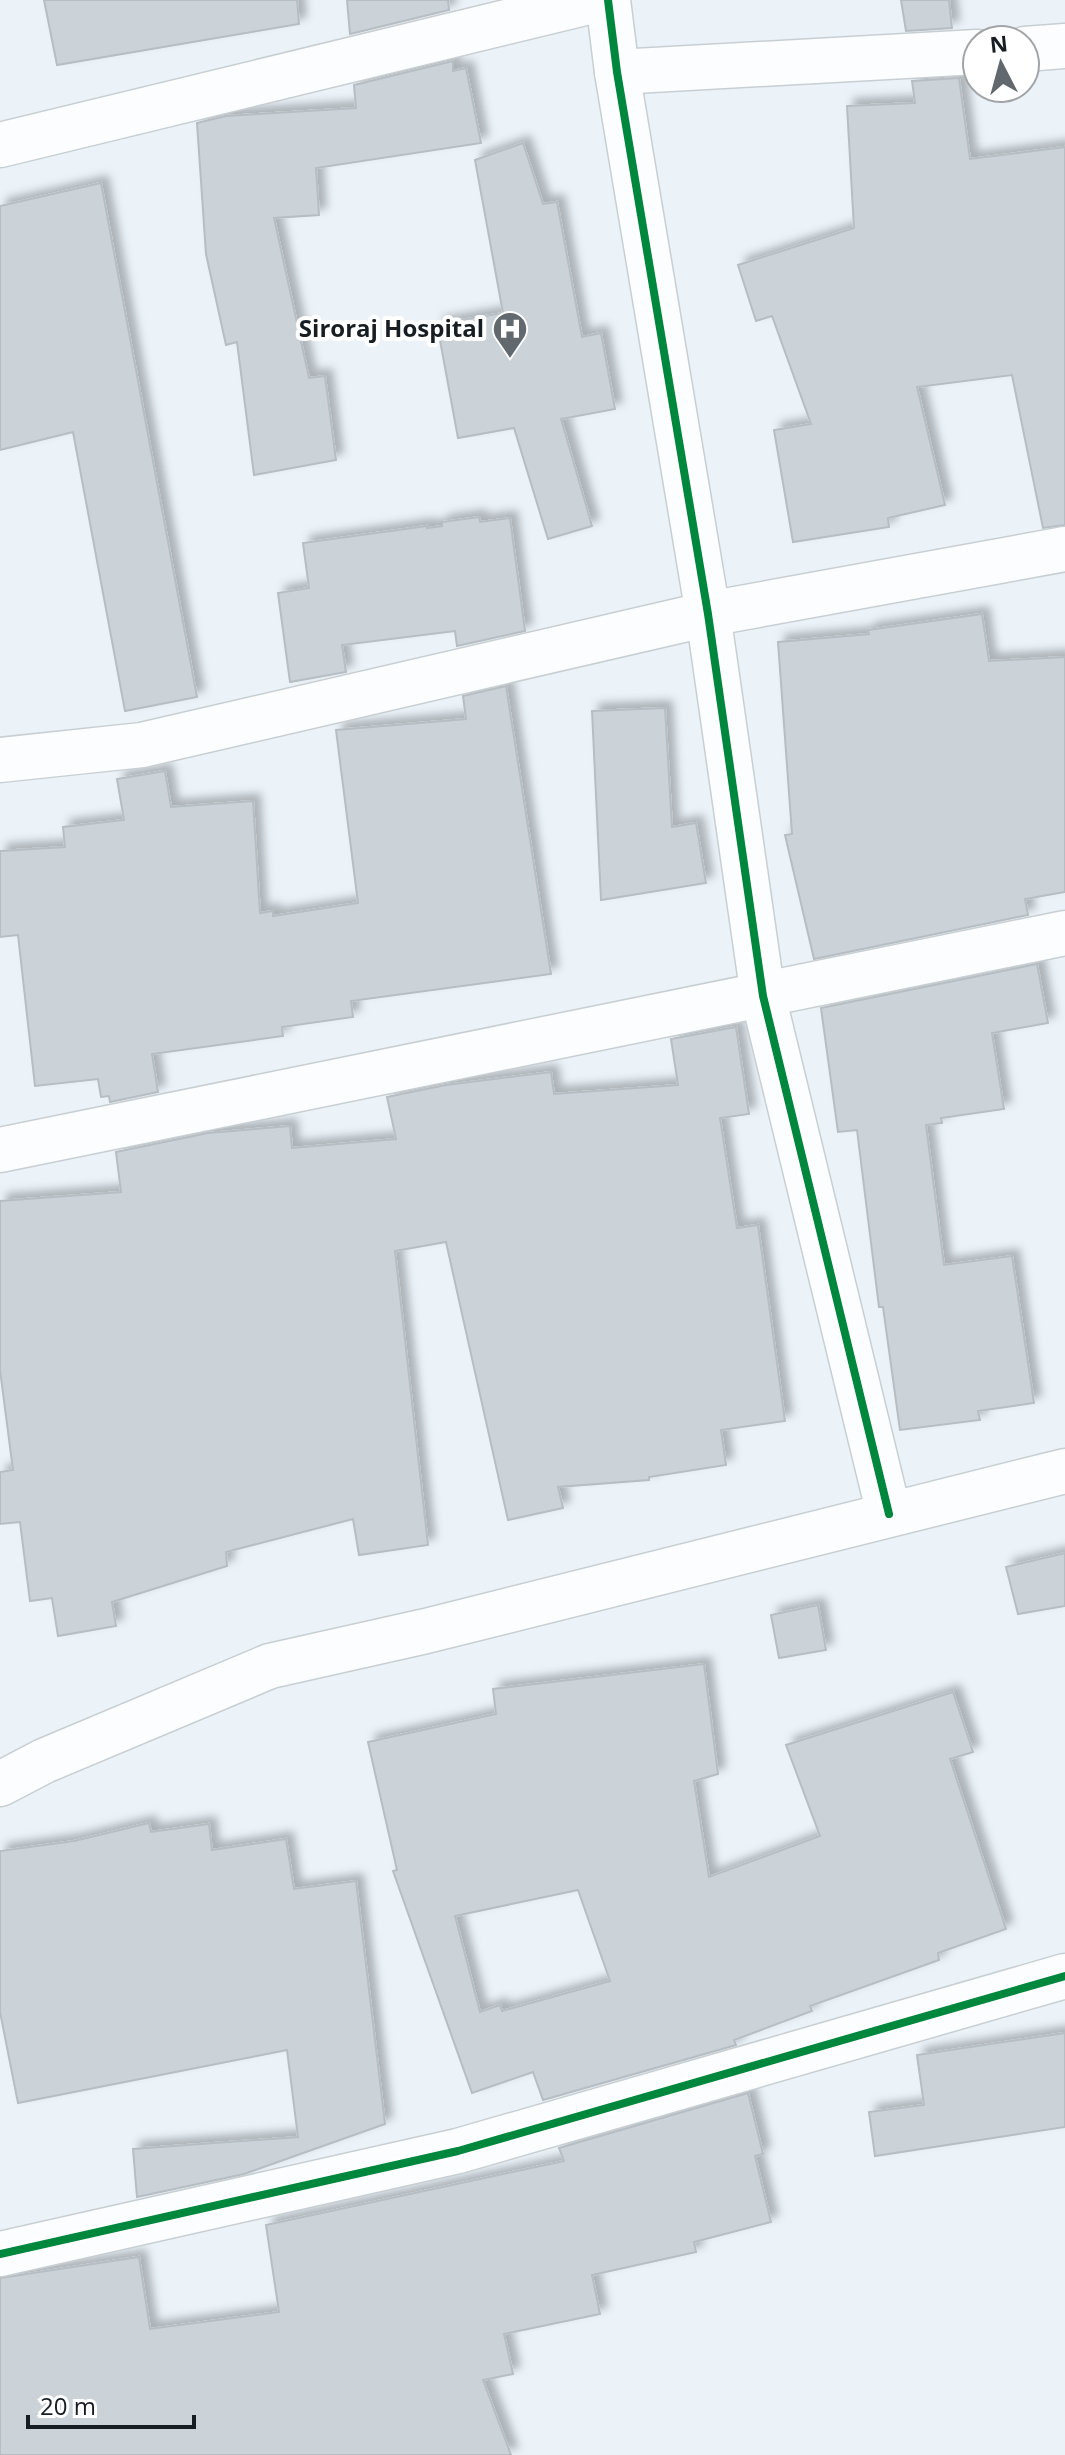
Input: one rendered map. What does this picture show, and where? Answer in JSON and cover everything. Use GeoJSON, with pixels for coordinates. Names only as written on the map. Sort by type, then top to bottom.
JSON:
{"type":"FeatureCollection","features":[{"type":"Feature","properties":{"kind":"street"},"geometry":{"type":"LineString","coordinates":[[0,145],[597,0]]}},
{"type":"Feature","properties":{"kind":"street"},"geometry":{"type":"LineString","coordinates":[[608,0],[617,72],[708,614],[763,996],[889,1514]]}},
{"type":"Feature","properties":{"kind":"street"},"geometry":{"type":"LineString","coordinates":[[1041,48],[1065,46]]}},
{"type":"Feature","properties":{"kind":"street"},"geometry":{"type":"LineString","coordinates":[[617,72],[961,53]]}},
{"type":"Feature","properties":{"kind":"street"},"geometry":{"type":"LineString","coordinates":[[0,760],[142,745],[708,614],[1065,549]]}},
{"type":"Feature","properties":{"kind":"street"},"geometry":{"type":"LineString","coordinates":[[0,1150],[1065,933]]}},
{"type":"Feature","properties":{"kind":"street"},"geometry":{"type":"LineString","coordinates":[[0,1784],[44,1761],[270,1666],[426,1631],[1065,1471]]}},
{"type":"Feature","properties":{"kind":"street"},"geometry":{"type":"LineString","coordinates":[[0,2254],[458,2151],[1065,1976]]}},
{"type":"Feature","properties":{"kind":"building"},"geometry":{"type":"Polygon","coordinates":[[[44,0],[297,0],[299,24],[57,65],[44,0]]]}},
{"type":"Feature","properties":{"kind":"building"},"geometry":{"type":"Polygon","coordinates":[[[347,0],[448,0],[449,10],[350,34],[347,0]]]}},
{"type":"Feature","properties":{"kind":"building"},"geometry":{"type":"Polygon","coordinates":[[[901,0],[949,0],[952,28],[906,31],[901,0]]]}},
{"type":"Feature","properties":{"kind":"building"},"geometry":{"type":"Polygon","coordinates":[[[453,61],[453,71],[466,68],[481,143],[316,168],[319,215],[274,218],[309,378],[325,376],[336,460],[254,475],[237,342],[226,345],[206,254],[197,123],[226,116],[356,108],[354,85],[453,61]]]}},
{"type":"Feature","properties":{"kind":"building"},"geometry":{"type":"Polygon","coordinates":[[[959,78],[970,159],[1065,147],[1065,525],[1043,528],[1012,375],[917,387],[945,505],[888,518],[889,527],[793,542],[774,430],[811,424],[772,316],[756,321],[738,265],[854,228],[847,106],[915,103],[912,81],[959,78]]]}},
{"type":"Feature","properties":{"kind":"building"},"geometry":{"type":"Polygon","coordinates":[[[523,143],[543,204],[557,202],[582,337],[601,333],[615,409],[561,419],[592,526],[548,539],[514,428],[458,438],[437,324],[503,313],[475,160],[523,143]]]}},
{"type":"Feature","properties":{"kind":"building"},"geometry":{"type":"Polygon","coordinates":[[[101,183],[197,697],[125,711],[73,432],[0,450],[0,206],[101,183]]]}},
{"type":"Feature","properties":{"kind":"building"},"geometry":{"type":"Polygon","coordinates":[[[479,517],[480,522],[510,518],[525,631],[457,646],[455,631],[342,645],[346,672],[290,682],[278,593],[309,588],[303,543],[442,526],[442,522],[479,517]]]}},
{"type":"Feature","properties":{"kind":"building"},"geometry":{"type":"Polygon","coordinates":[[[982,614],[989,661],[1065,657],[1065,892],[1025,899],[1028,915],[814,959],[785,835],[792,834],[778,642],[869,634],[868,630],[982,614]]]}},
{"type":"Feature","properties":{"kind":"building"},"geometry":{"type":"Polygon","coordinates":[[[506,686],[551,974],[351,1001],[353,1017],[282,1027],[283,1036],[152,1054],[158,1092],[110,1102],[109,1096],[101,1097],[98,1079],[35,1086],[18,935],[0,937],[0,851],[65,847],[63,827],[124,820],[117,779],[165,771],[171,807],[253,801],[260,913],[273,911],[273,916],[358,903],[336,730],[466,719],[463,696],[506,686]]]}},
{"type":"Feature","properties":{"kind":"building"},"geometry":{"type":"Polygon","coordinates":[[[665,708],[672,827],[696,823],[706,883],[601,900],[592,711],[665,708]]]}},
{"type":"Feature","properties":{"kind":"building"},"geometry":{"type":"Polygon","coordinates":[[[1037,964],[1048,1023],[992,1033],[1004,1109],[941,1118],[942,1123],[926,1125],[944,1265],[1012,1256],[1034,1403],[978,1411],[980,1420],[900,1430],[883,1307],[879,1307],[857,1130],[838,1132],[821,1008],[1037,964]]]}},
{"type":"Feature","properties":{"kind":"building"},"geometry":{"type":"Polygon","coordinates":[[[736,1027],[749,1114],[720,1118],[737,1228],[758,1225],[785,1421],[721,1430],[726,1465],[649,1477],[649,1480],[558,1487],[563,1508],[508,1520],[446,1242],[395,1251],[428,1545],[359,1555],[353,1519],[226,1552],[227,1566],[112,1602],[116,1626],[58,1636],[52,1598],[30,1601],[20,1522],[0,1524],[0,1472],[13,1470],[0,1370],[0,1201],[121,1192],[116,1152],[208,1133],[290,1126],[292,1148],[396,1139],[387,1097],[446,1085],[551,1072],[554,1094],[678,1085],[671,1039],[736,1027]]]}},
{"type":"Feature","properties":{"kind":"building"},"geometry":{"type":"Polygon","coordinates":[[[1065,1553],[1065,1606],[1018,1614],[1006,1567],[1065,1553]]]}},
{"type":"Feature","properties":{"kind":"building"},"geometry":{"type":"Polygon","coordinates":[[[818,1605],[826,1650],[779,1658],[771,1615],[818,1605]]]}},
{"type":"Feature","properties":{"kind":"building"},"geometry":{"type":"Polygon","coordinates":[[[704,1664],[718,1774],[694,1781],[709,1877],[820,1836],[786,1745],[953,1692],[973,1752],[950,1759],[1006,1929],[938,1953],[939,1960],[810,2006],[812,2011],[734,2040],[736,2045],[543,2100],[533,2072],[472,2093],[393,1871],[397,1870],[368,1742],[496,1714],[493,1689],[704,1664]],[[578,1890],[455,1916],[480,2012],[500,2005],[502,2011],[610,1981],[578,1890]]]}},
{"type":"Feature","properties":{"kind":"building"},"geometry":{"type":"Polygon","coordinates":[[[149,1823],[151,1832],[209,1824],[212,1850],[286,1839],[294,1889],[356,1881],[385,2124],[244,2174],[137,2197],[133,2149],[298,2137],[287,2050],[18,2103],[0,2012],[0,1851],[74,1841],[149,1823]]]}},
{"type":"Feature","properties":{"kind":"building"},"geometry":{"type":"Polygon","coordinates":[[[1065,2033],[1065,2127],[875,2156],[869,2112],[924,2105],[917,2055],[1065,2033]]]}},
{"type":"Feature","properties":{"kind":"building"},"geometry":{"type":"Polygon","coordinates":[[[748,2093],[763,2154],[755,2156],[771,2222],[694,2242],[696,2252],[592,2275],[600,2314],[504,2334],[513,2374],[483,2380],[511,2455],[0,2455],[0,2278],[139,2257],[150,2329],[279,2312],[266,2225],[564,2161],[559,2148],[748,2093]]]}},
{"type":"Feature","properties":{"kind":"cycle path"},"geometry":{"type":"LineString","coordinates":[[608,0],[617,72],[708,614],[763,996],[889,1514]]}},
{"type":"Feature","properties":{"kind":"cycle path"},"geometry":{"type":"LineString","coordinates":[[0,2254],[458,2151],[1065,1976]]}},
{"type":"Feature","properties":{"kind":"place","name":"Siroraj Hospital"},"geometry":{"type":"Point","coordinates":[510,360]}}]}
